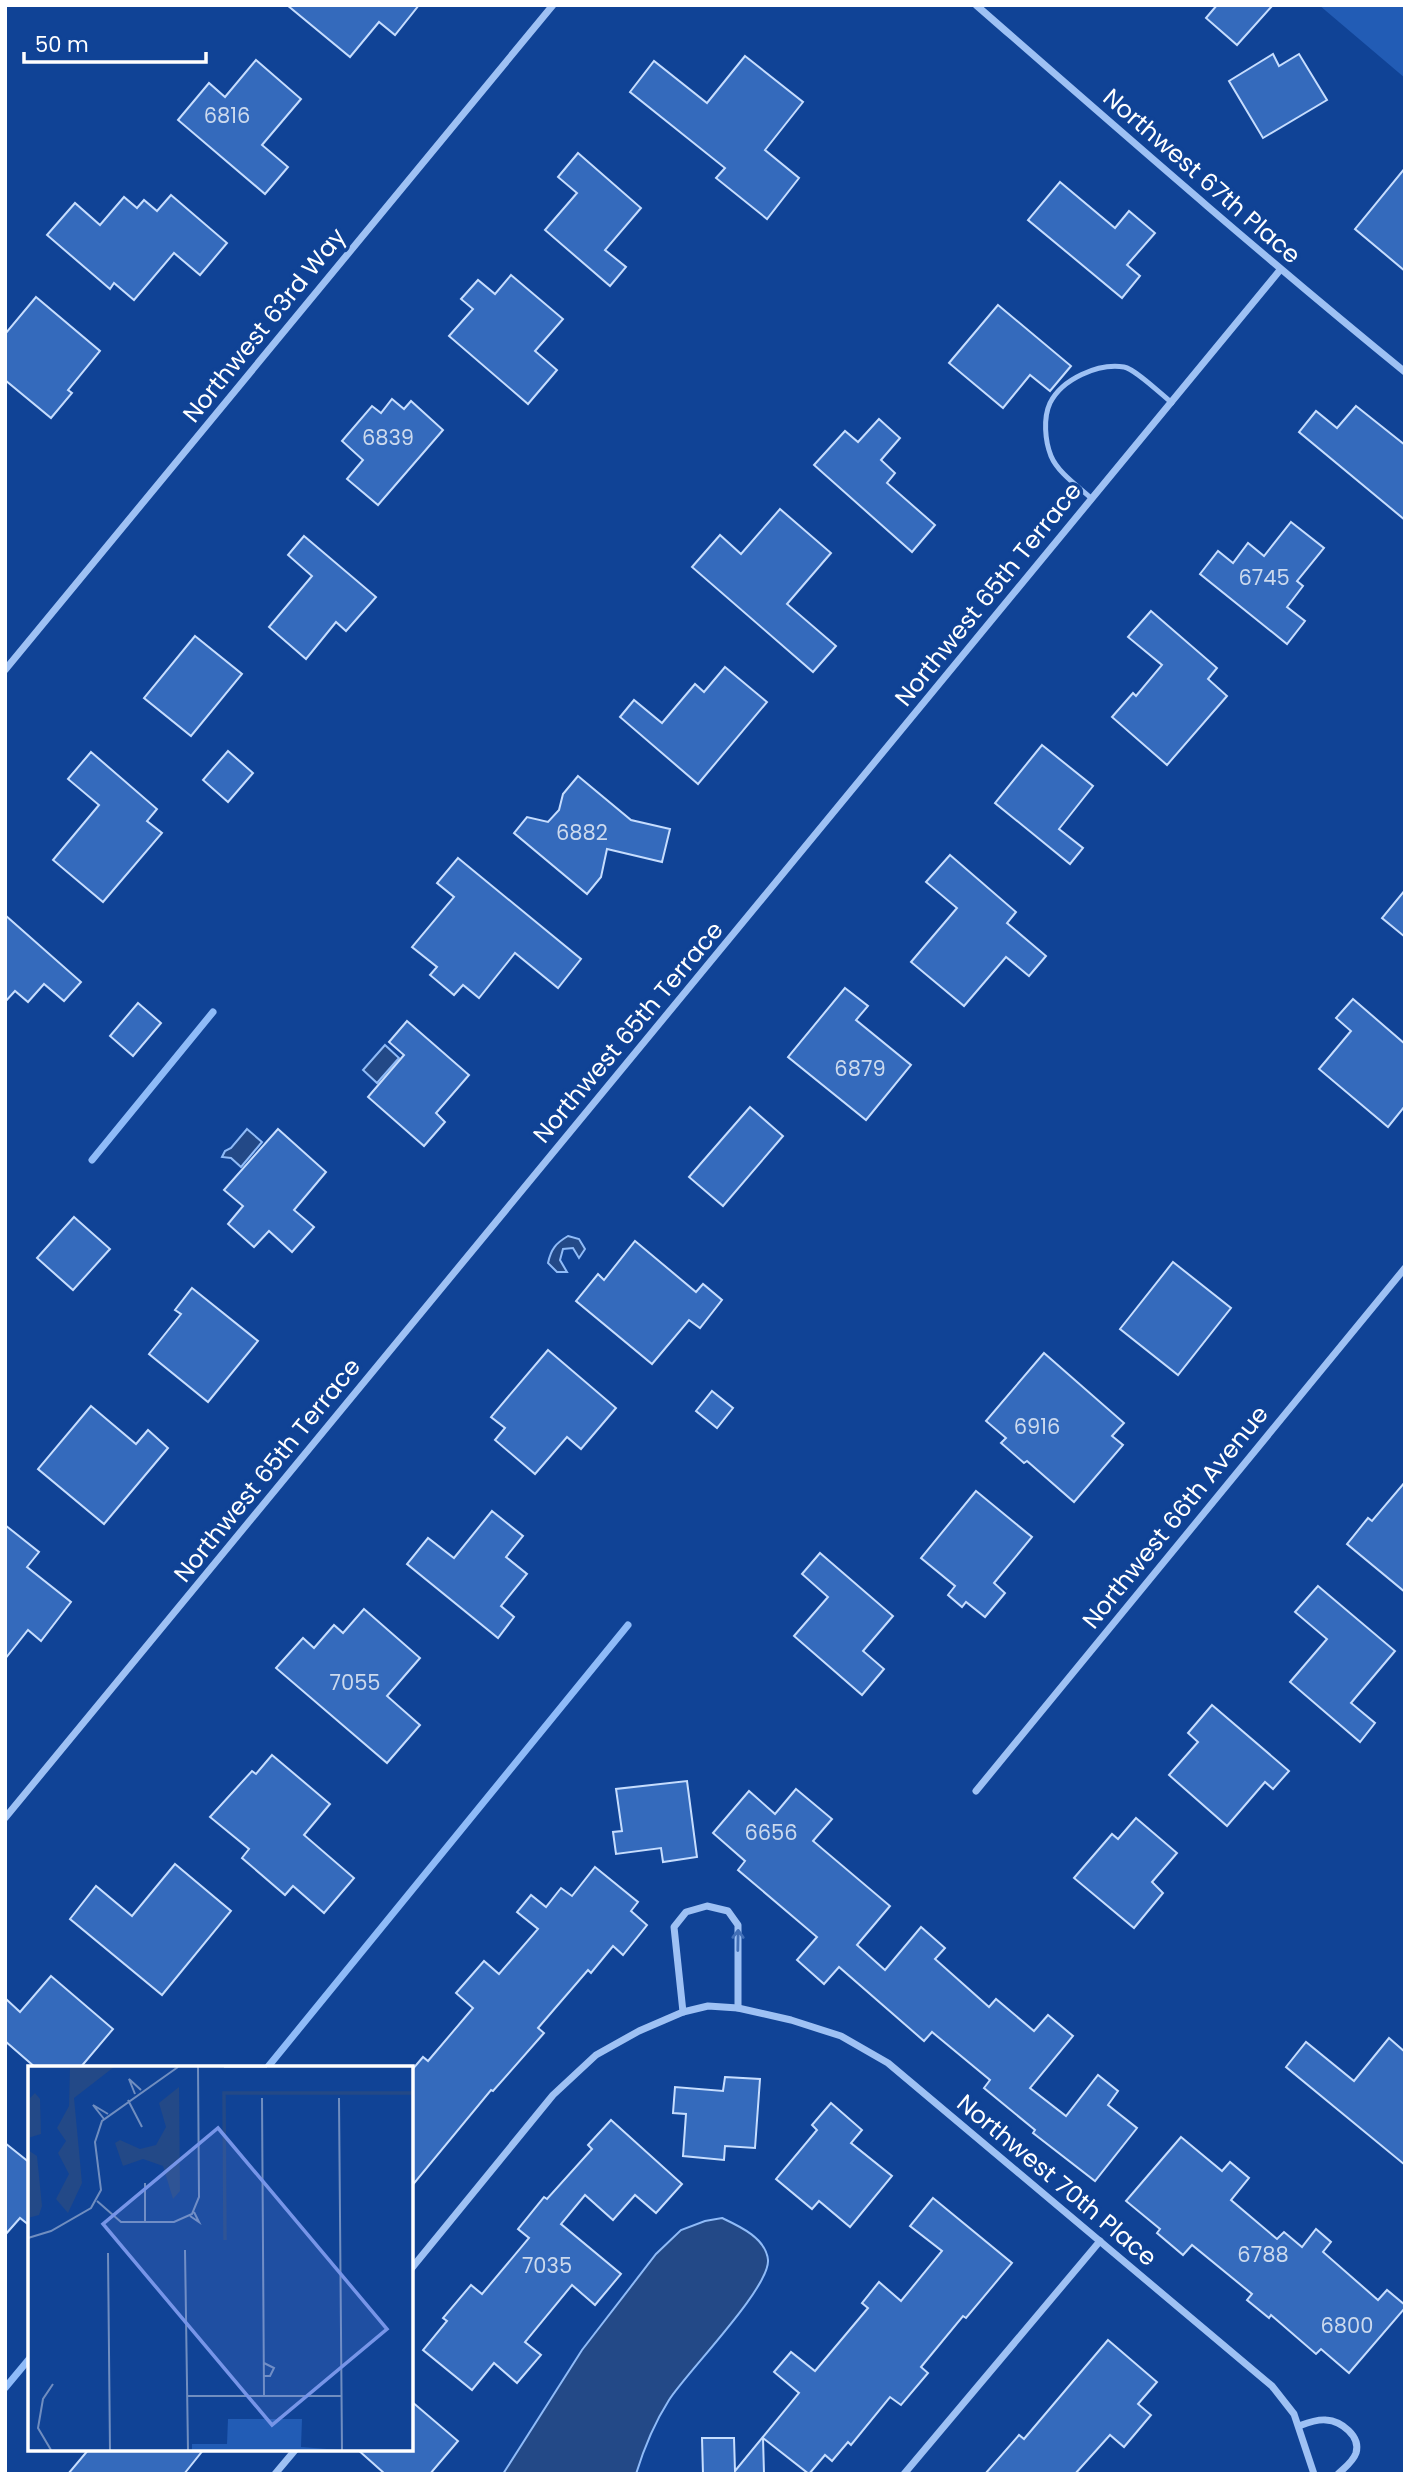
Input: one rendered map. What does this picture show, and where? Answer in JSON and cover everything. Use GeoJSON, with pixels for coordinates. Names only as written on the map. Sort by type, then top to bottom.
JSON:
{"type":"FeatureCollection","features":[{"type":"Feature","properties":{"kind":"street","name":"Northwest 63rd Way"},"geometry":{"type":"LineString","coordinates":[[5,670],[553,5]]}},
{"type":"Feature","properties":{"kind":"street","name":"Northwest 67th Place"},"geometry":{"type":"LineString","coordinates":[[976,5],[1280,270],[1405,372]]}},
{"type":"Feature","properties":{"kind":"street","name":"Northwest 65th Terrace"},"geometry":{"type":"LineString","coordinates":[[5,1818],[1280,270]]}},
{"type":"Feature","properties":{"kind":"street","name":"Northwest 66th Avenue"},"geometry":{"type":"LineString","coordinates":[[976,1791],[1405,1268]]}},
{"type":"Feature","properties":{"kind":"street"},"geometry":{"type":"LineString","coordinates":[[683,2012],[674,1927],[686,1912],[706,1906],[728,1911],[738,1925],[738,2008]]}},
{"type":"Feature","properties":{"kind":"street","name":"Northwest 70th Place"},"geometry":{"type":"LineString","coordinates":[[413,2267],[553,2095],[596,2055],[639,2031],[683,2012],[708,2006],[738,2008],[791,2020],[841,2036],[888,2063],[1272,2386],[1294,2414],[1314,2474]]}},
{"type":"Feature","properties":{"kind":"street"},"geometry":{"type":"LineString","coordinates":[[904,2474],[1100,2241]]}},
{"type":"Feature","properties":{"kind":"street"},"geometry":{"type":"LineString","coordinates":[[1299,2426],[1323,2419],[1336,2422],[1353,2435],[1357,2446],[1356,2456],[1338,2474]]}},
{"type":"Feature","properties":{"kind":"street"},"geometry":{"type":"LineString","coordinates":[[275,2474],[294,2451]]}},
{"type":"Feature","properties":{"kind":"lane"},"geometry":{"type":"LineString","coordinates":[[1092,499],[1051,457],[1045,429],[1050,403],[1067,384],[1086,372],[1117,367],[1127,367],[1172,402]]}},
{"type":"Feature","properties":{"kind":"shaded area"},"geometry":{"type":"Polygon","coordinates":[[[1319,5],[1405,5],[1405,78],[1319,5]]]}},
{"type":"Feature","properties":{"kind":"shaded area"},"geometry":{"type":"Polygon","coordinates":[[[385,1045],[399,1058],[377,1083],[363,1070],[385,1045]]]}},
{"type":"Feature","properties":{"kind":"shaded area"},"geometry":{"type":"Polygon","coordinates":[[[247,1129],[262,1142],[241,1167],[231,1158],[222,1157],[247,1129]]]}},
{"type":"Feature","properties":{"kind":"shaded area"},"geometry":{"type":"Polygon","coordinates":[[[568,1236],[579,1239],[585,1249],[579,1258],[573,1248],[563,1249],[560,1260],[567,1272],[557,1272],[548,1263],[549,1258],[560,1241],[568,1236]]]}},
{"type":"Feature","properties":{"kind":"shaded area"},"geometry":{"type":"Polygon","coordinates":[[[722,2218],[751,2234],[762,2245],[768,2260],[765,2273],[742,2309],[669,2400],[650,2436],[636,2474],[503,2474],[582,2350],[656,2254],[681,2230],[722,2218]]]}},
{"type":"Feature","properties":{"kind":"building"},"geometry":{"type":"Polygon","coordinates":[[[287,5],[419,5],[395,35],[379,22],[350,57],[287,5]]]}},
{"type":"Feature","properties":{"kind":"building"},"geometry":{"type":"Polygon","coordinates":[[[1217,5],[1273,5],[1237,45],[1206,18],[1217,5]]]}},
{"type":"Feature","properties":{"kind":"building"},"geometry":{"type":"Polygon","coordinates":[[[1273,54],[1279,66],[1299,54],[1327,100],[1263,138],[1229,81],[1273,54]]]}},
{"type":"Feature","properties":{"kind":"building"},"geometry":{"type":"Polygon","coordinates":[[[745,56],[803,102],[765,150],[799,178],[767,219],[716,178],[725,168],[630,92],[654,61],[707,103],[745,56]]]}},
{"type":"Feature","properties":{"kind":"building"},"geometry":{"type":"Polygon","coordinates":[[[256,60],[301,99],[262,145],[288,167],[265,194],[178,120],[209,83],[225,97],[256,60]]]}},
{"type":"Feature","properties":{"kind":"building"},"geometry":{"type":"Polygon","coordinates":[[[578,153],[641,208],[605,250],[626,267],[610,286],[545,230],[577,193],[558,177],[578,153]]]}},
{"type":"Feature","properties":{"kind":"building"},"geometry":{"type":"Polygon","coordinates":[[[1405,168],[1405,271],[1355,229],[1405,168]]]}},
{"type":"Feature","properties":{"kind":"building"},"geometry":{"type":"Polygon","coordinates":[[[1060,182],[1115,228],[1129,211],[1155,233],[1127,265],[1140,276],[1122,298],[1028,220],[1060,182]]]}},
{"type":"Feature","properties":{"kind":"building"},"geometry":{"type":"Polygon","coordinates":[[[171,195],[227,243],[200,275],[174,253],[134,300],[114,283],[110,289],[47,235],[75,203],[100,225],[124,197],[137,208],[144,200],[157,211],[171,195]]]}},
{"type":"Feature","properties":{"kind":"building"},"geometry":{"type":"Polygon","coordinates":[[[511,275],[563,319],[535,351],[557,370],[528,404],[449,336],[473,309],[461,299],[478,280],[495,294],[511,275]]]}},
{"type":"Feature","properties":{"kind":"building"},"geometry":{"type":"Polygon","coordinates":[[[36,297],[100,351],[68,390],[72,393],[51,418],[5,380],[5,334],[36,297]]]}},
{"type":"Feature","properties":{"kind":"building"},"geometry":{"type":"Polygon","coordinates":[[[998,305],[1071,366],[1050,391],[1030,375],[1003,408],[949,363],[998,305]]]}},
{"type":"Feature","properties":{"kind":"building"},"geometry":{"type":"Polygon","coordinates":[[[392,399],[404,409],[411,401],[443,430],[378,505],[347,479],[363,460],[342,441],[372,406],[381,413],[392,399]]]}},
{"type":"Feature","properties":{"kind":"building"},"geometry":{"type":"Polygon","coordinates":[[[1356,406],[1405,445],[1405,520],[1299,432],[1316,411],[1337,428],[1356,406]]]}},
{"type":"Feature","properties":{"kind":"building"},"geometry":{"type":"Polygon","coordinates":[[[879,419],[900,438],[881,460],[895,473],[887,483],[935,525],[912,552],[814,465],[845,431],[858,442],[879,419]]]}},
{"type":"Feature","properties":{"kind":"building"},"geometry":{"type":"Polygon","coordinates":[[[780,509],[831,553],[787,604],[836,646],[813,672],[692,567],[720,535],[741,554],[780,509]]]}},
{"type":"Feature","properties":{"kind":"building"},"geometry":{"type":"Polygon","coordinates":[[[1291,522],[1324,548],[1297,581],[1303,586],[1287,607],[1305,621],[1287,644],[1200,574],[1218,551],[1233,563],[1248,543],[1264,556],[1291,522]]]}},
{"type":"Feature","properties":{"kind":"building"},"geometry":{"type":"Polygon","coordinates":[[[304,536],[376,597],[346,631],[336,622],[306,659],[269,627],[312,576],[288,555],[304,536]]]}},
{"type":"Feature","properties":{"kind":"building"},"geometry":{"type":"Polygon","coordinates":[[[1151,611],[1217,668],[1208,679],[1227,696],[1167,765],[1112,717],[1133,693],[1136,696],[1162,665],[1128,637],[1151,611]]]}},
{"type":"Feature","properties":{"kind":"building"},"geometry":{"type":"Polygon","coordinates":[[[195,636],[242,674],[191,736],[144,698],[195,636]]]}},
{"type":"Feature","properties":{"kind":"building"},"geometry":{"type":"Polygon","coordinates":[[[725,667],[767,702],[698,784],[620,717],[634,700],[662,723],[695,684],[704,692],[725,667]]]}},
{"type":"Feature","properties":{"kind":"building"},"geometry":{"type":"Polygon","coordinates":[[[1042,745],[1093,786],[1059,829],[1083,848],[1070,864],[995,803],[1042,745]]]}},
{"type":"Feature","properties":{"kind":"building"},"geometry":{"type":"Polygon","coordinates":[[[228,751],[253,773],[228,802],[203,780],[228,751]]]}},
{"type":"Feature","properties":{"kind":"building"},"geometry":{"type":"Polygon","coordinates":[[[91,752],[157,809],[147,821],[162,833],[103,902],[53,860],[99,805],[68,779],[91,752]]]}},
{"type":"Feature","properties":{"kind":"building"},"geometry":{"type":"Polygon","coordinates":[[[578,776],[631,820],[670,829],[662,862],[607,849],[601,877],[587,894],[514,833],[527,817],[548,822],[559,810],[563,794],[578,776]]]}},
{"type":"Feature","properties":{"kind":"building"},"geometry":{"type":"Polygon","coordinates":[[[950,855],[1016,912],[1007,923],[1046,956],[1029,976],[1006,957],[964,1006],[911,962],[957,908],[926,882],[950,855]]]}},
{"type":"Feature","properties":{"kind":"building"},"geometry":{"type":"Polygon","coordinates":[[[458,858],[581,959],[558,988],[515,953],[479,998],[463,985],[454,995],[430,975],[437,967],[412,947],[454,897],[437,883],[458,858]]]}},
{"type":"Feature","properties":{"kind":"building"},"geometry":{"type":"Polygon","coordinates":[[[1405,890],[1405,937],[1382,918],[1405,890]]]}},
{"type":"Feature","properties":{"kind":"building"},"geometry":{"type":"Polygon","coordinates":[[[5,915],[81,982],[64,1001],[44,984],[28,1002],[15,991],[5,1002],[5,915]]]}},
{"type":"Feature","properties":{"kind":"building"},"geometry":{"type":"Polygon","coordinates":[[[845,988],[868,1006],[856,1020],[911,1065],[866,1120],[788,1057],[845,988]]]}},
{"type":"Feature","properties":{"kind":"building"},"geometry":{"type":"Polygon","coordinates":[[[1353,999],[1405,1044],[1405,1106],[1388,1127],[1319,1069],[1351,1031],[1336,1018],[1353,999]]]}},
{"type":"Feature","properties":{"kind":"building"},"geometry":{"type":"Polygon","coordinates":[[[138,1003],[161,1023],[133,1056],[110,1036],[138,1003]]]}},
{"type":"Feature","properties":{"kind":"building"},"geometry":{"type":"Polygon","coordinates":[[[407,1021],[469,1075],[436,1113],[445,1122],[424,1146],[368,1097],[404,1055],[389,1042],[407,1021]]]}},
{"type":"Feature","properties":{"kind":"building"},"geometry":{"type":"Polygon","coordinates":[[[750,1107],[783,1136],[723,1206],[689,1177],[750,1107]]]}},
{"type":"Feature","properties":{"kind":"building"},"geometry":{"type":"Polygon","coordinates":[[[278,1129],[326,1172],[294,1210],[314,1227],[292,1252],[269,1231],[254,1247],[228,1224],[243,1206],[224,1190],[278,1129]]]}},
{"type":"Feature","properties":{"kind":"building"},"geometry":{"type":"Polygon","coordinates":[[[74,1217],[110,1249],[73,1290],[37,1258],[74,1217]]]}},
{"type":"Feature","properties":{"kind":"building"},"geometry":{"type":"Polygon","coordinates":[[[635,1241],[696,1292],[703,1284],[722,1300],[700,1328],[689,1320],[652,1364],[576,1301],[598,1274],[604,1280],[635,1241]]]}},
{"type":"Feature","properties":{"kind":"building"},"geometry":{"type":"Polygon","coordinates":[[[1173,1262],[1231,1308],[1178,1375],[1120,1329],[1173,1262]]]}},
{"type":"Feature","properties":{"kind":"building"},"geometry":{"type":"Polygon","coordinates":[[[192,1288],[258,1341],[208,1402],[149,1354],[181,1314],[175,1310],[192,1288]]]}},
{"type":"Feature","properties":{"kind":"building"},"geometry":{"type":"Polygon","coordinates":[[[548,1350],[616,1408],[581,1449],[567,1437],[535,1474],[495,1440],[505,1428],[491,1417],[548,1350]]]}},
{"type":"Feature","properties":{"kind":"building"},"geometry":{"type":"Polygon","coordinates":[[[1044,1353],[1124,1423],[1112,1436],[1123,1445],[1074,1502],[1027,1461],[1024,1463],[1001,1443],[1006,1438],[986,1421],[1044,1353]]]}},
{"type":"Feature","properties":{"kind":"building"},"geometry":{"type":"Polygon","coordinates":[[[712,1391],[733,1408],[717,1428],[696,1411],[712,1391]]]}},
{"type":"Feature","properties":{"kind":"building"},"geometry":{"type":"Polygon","coordinates":[[[91,1406],[136,1444],[148,1430],[168,1448],[104,1524],[38,1469],[91,1406]]]}},
{"type":"Feature","properties":{"kind":"building"},"geometry":{"type":"Polygon","coordinates":[[[1405,1482],[1405,1592],[1347,1544],[1368,1518],[1372,1521],[1405,1482]]]}},
{"type":"Feature","properties":{"kind":"building"},"geometry":{"type":"Polygon","coordinates":[[[976,1491],[1032,1537],[994,1583],[1005,1593],[985,1617],[966,1602],[962,1607],[948,1595],[955,1586],[921,1558],[976,1491]]]}},
{"type":"Feature","properties":{"kind":"building"},"geometry":{"type":"Polygon","coordinates":[[[492,1511],[523,1536],[506,1557],[527,1574],[501,1606],[514,1617],[498,1638],[407,1564],[428,1538],[454,1558],[492,1511]]]}},
{"type":"Feature","properties":{"kind":"building"},"geometry":{"type":"Polygon","coordinates":[[[5,1525],[39,1552],[27,1567],[71,1602],[41,1641],[28,1630],[5,1659],[5,1525]]]}},
{"type":"Feature","properties":{"kind":"building"},"geometry":{"type":"Polygon","coordinates":[[[820,1553],[893,1616],[863,1651],[884,1669],[862,1695],[794,1636],[828,1597],[802,1574],[820,1553]]]}},
{"type":"Feature","properties":{"kind":"building"},"geometry":{"type":"Polygon","coordinates":[[[1318,1586],[1395,1651],[1351,1703],[1375,1723],[1360,1742],[1290,1682],[1327,1639],[1295,1612],[1318,1586]]]}},
{"type":"Feature","properties":{"kind":"building"},"geometry":{"type":"Polygon","coordinates":[[[364,1609],[420,1658],[387,1696],[420,1725],[387,1763],[276,1668],[303,1638],[314,1648],[334,1625],[343,1633],[364,1609]]]}},
{"type":"Feature","properties":{"kind":"building"},"geometry":{"type":"Polygon","coordinates":[[[1212,1705],[1289,1771],[1273,1789],[1265,1782],[1227,1826],[1169,1775],[1198,1742],[1188,1733],[1212,1705]]]}},
{"type":"Feature","properties":{"kind":"building"},"geometry":{"type":"Polygon","coordinates":[[[272,1755],[330,1804],[304,1835],[354,1878],[324,1913],[293,1886],[285,1895],[242,1858],[249,1849],[210,1817],[252,1771],[256,1774],[272,1755]]]}},
{"type":"Feature","properties":{"kind":"building"},"geometry":{"type":"Polygon","coordinates":[[[687,1781],[697,1857],[663,1862],[661,1848],[616,1854],[613,1832],[622,1831],[616,1789],[687,1781]]]}},
{"type":"Feature","properties":{"kind":"building"},"geometry":{"type":"Polygon","coordinates":[[[796,1789],[832,1819],[813,1841],[890,1906],[857,1945],[885,1970],[921,1927],[945,1948],[935,1959],[989,2007],[996,1999],[1034,2031],[1048,2015],[1073,2036],[1030,2088],[1066,2116],[1098,2075],[1118,2091],[1108,2105],[1137,2128],[1095,2181],[1033,2133],[1035,2130],[984,2088],[990,2080],[932,2032],[924,2041],[839,1967],[824,1984],[797,1960],[817,1937],[738,1870],[745,1861],[713,1833],[749,1791],[775,1814],[796,1789]]]}},
{"type":"Feature","properties":{"kind":"building"},"geometry":{"type":"Polygon","coordinates":[[[1136,1818],[1177,1853],[1152,1882],[1163,1893],[1134,1928],[1074,1878],[1112,1834],[1118,1839],[1136,1818]]]}},
{"type":"Feature","properties":{"kind":"building"},"geometry":{"type":"Polygon","coordinates":[[[175,1864],[231,1911],[162,1995],[70,1919],[96,1886],[132,1916],[175,1864]]]}},
{"type":"Feature","properties":{"kind":"building"},"geometry":{"type":"Polygon","coordinates":[[[595,1867],[638,1902],[631,1911],[647,1925],[623,1955],[613,1946],[591,1973],[588,1970],[538,2028],[544,2033],[493,2091],[491,2090],[413,2185],[413,2069],[423,2057],[428,2061],[473,2008],[456,1993],[484,1961],[499,1974],[538,1929],[517,1912],[531,1895],[546,1907],[561,1888],[572,1896],[595,1867]]]}},
{"type":"Feature","properties":{"kind":"building"},"geometry":{"type":"Polygon","coordinates":[[[51,1976],[113,2029],[82,2066],[34,2066],[5,2041],[5,1998],[20,2012],[51,1976]]]}},
{"type":"Feature","properties":{"kind":"building"},"geometry":{"type":"Polygon","coordinates":[[[1389,2038],[1405,2052],[1405,2165],[1286,2067],[1306,2042],[1354,2081],[1389,2038]]]}},
{"type":"Feature","properties":{"kind":"building"},"geometry":{"type":"Polygon","coordinates":[[[725,2077],[760,2079],[755,2148],[725,2146],[724,2160],[683,2156],[686,2114],[673,2113],[675,2087],[723,2091],[725,2077]]]}},
{"type":"Feature","properties":{"kind":"building"},"geometry":{"type":"Polygon","coordinates":[[[831,2103],[862,2130],[851,2143],[892,2176],[850,2227],[819,2201],[812,2209],[776,2179],[817,2130],[812,2125],[831,2103]]]}},
{"type":"Feature","properties":{"kind":"building"},"geometry":{"type":"Polygon","coordinates":[[[611,2120],[682,2184],[656,2213],[635,2195],[613,2220],[585,2195],[561,2224],[621,2274],[595,2305],[572,2285],[525,2342],[541,2355],[517,2383],[494,2363],[472,2390],[423,2350],[447,2321],[443,2318],[471,2285],[482,2294],[529,2238],[518,2229],[544,2197],[547,2199],[592,2149],[588,2145],[611,2120]]]}},
{"type":"Feature","properties":{"kind":"building"},"geometry":{"type":"Polygon","coordinates":[[[1181,2137],[1222,2171],[1230,2162],[1249,2178],[1231,2200],[1277,2239],[1284,2232],[1302,2247],[1316,2229],[1331,2242],[1323,2252],[1378,2300],[1387,2290],[1405,2305],[1349,2373],[1321,2349],[1316,2354],[1271,2315],[1269,2318],[1247,2300],[1252,2294],[1192,2245],[1183,2255],[1157,2233],[1160,2229],[1126,2201],[1181,2137]]]}},
{"type":"Feature","properties":{"kind":"building"},"geometry":{"type":"Polygon","coordinates":[[[5,2143],[28,2161],[28,2224],[20,2218],[5,2235],[5,2143]]]}},
{"type":"Feature","properties":{"kind":"building"},"geometry":{"type":"Polygon","coordinates":[[[933,2198],[1012,2263],[921,2367],[928,2373],[901,2405],[890,2397],[851,2445],[848,2442],[832,2461],[825,2455],[809,2474],[763,2438],[764,2474],[703,2474],[702,2438],[734,2438],[735,2471],[799,2393],[774,2372],[791,2352],[815,2371],[868,2308],[862,2303],[879,2282],[901,2301],[942,2251],[910,2226],[933,2198]]]}},
{"type":"Feature","properties":{"kind":"building"},"geometry":{"type":"Polygon","coordinates":[[[1108,2340],[1157,2382],[1138,2404],[1151,2415],[1124,2447],[1110,2435],[1075,2474],[985,2474],[1019,2435],[1024,2439],[1108,2340]]]}},
{"type":"Feature","properties":{"kind":"building"},"geometry":{"type":"Polygon","coordinates":[[[413,2403],[458,2441],[430,2474],[385,2474],[359,2451],[413,2451],[413,2403]]]}},
{"type":"Feature","properties":{"kind":"building"},"geometry":{"type":"Polygon","coordinates":[[[87,2451],[202,2451],[184,2474],[68,2474],[87,2451]]]}},
{"type":"Feature","properties":{"kind":"waterway"},"geometry":{"type":"LineString","coordinates":[[92,1160],[213,1012]]}},
{"type":"Feature","properties":{"kind":"waterway"},"geometry":{"type":"LineString","coordinates":[[269,2066],[628,1625]]}},
{"type":"Feature","properties":{"kind":"waterway"},"geometry":{"type":"LineString","coordinates":[[5,2388],[28,2360]]}}]}
